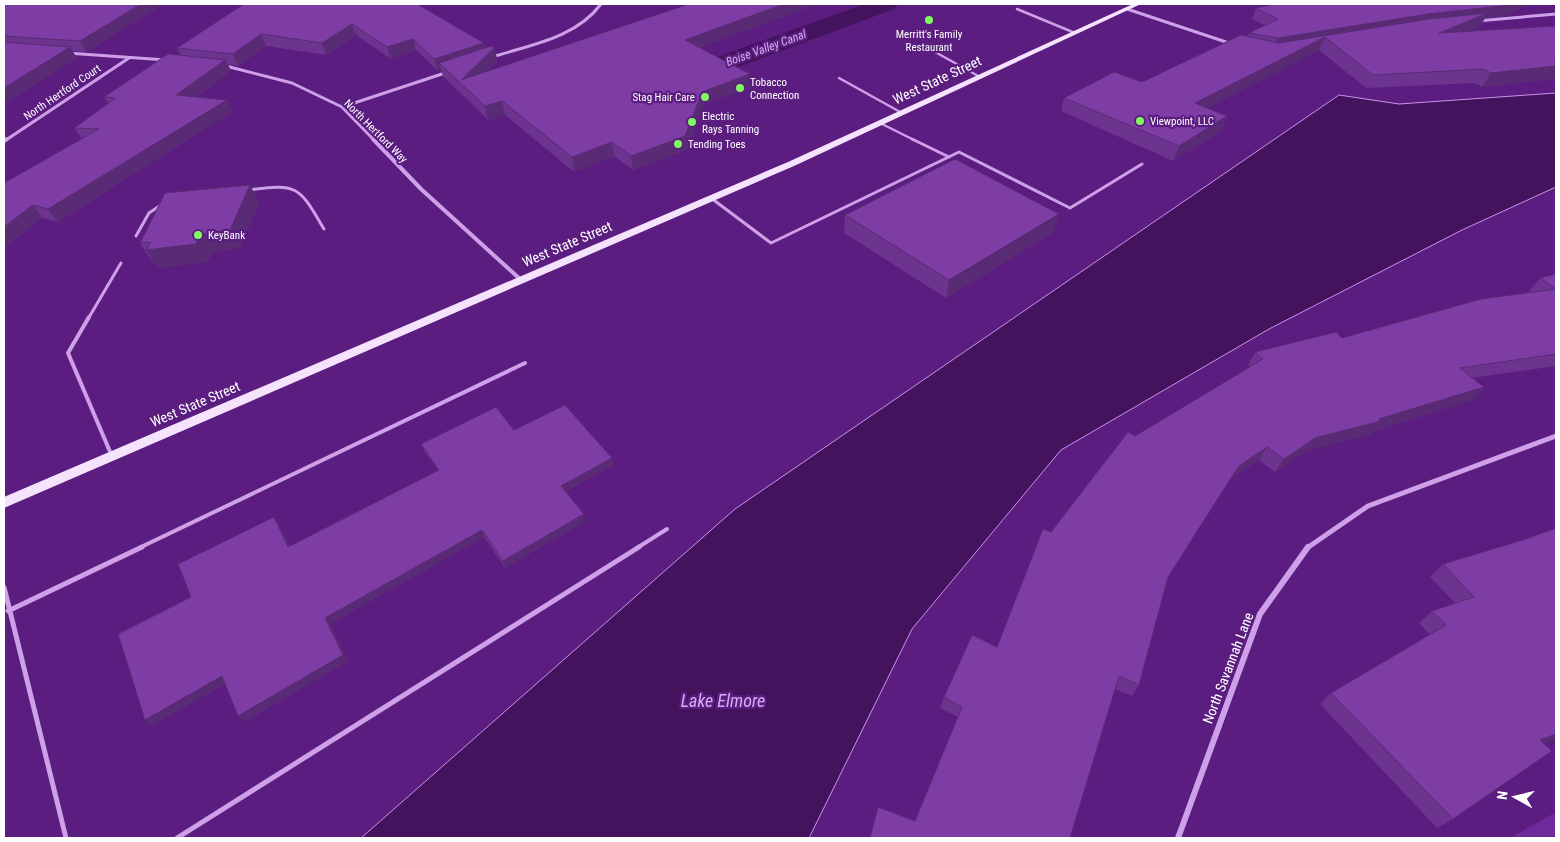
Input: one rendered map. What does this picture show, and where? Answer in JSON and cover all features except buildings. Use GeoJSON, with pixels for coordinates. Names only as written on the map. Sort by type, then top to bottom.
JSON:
{"type":"FeatureCollection","features":[{"type":"Feature","properties":{"kind":"main road","name":"West State Street"},"geometry":{"type":"LineString","coordinates":[[4,503],[711,198],[880,123],[1138,4]]}},
{"type":"Feature","properties":{"kind":"street"},"geometry":{"type":"LineString","coordinates":[[490,58],[568,30],[586,20],[601,4]]}},
{"type":"Feature","properties":{"kind":"street"},"geometry":{"type":"LineString","coordinates":[[1127,9],[1237,45]]}},
{"type":"Feature","properties":{"kind":"street"},"geometry":{"type":"LineString","coordinates":[[1468,22],[1556,14]]}},
{"type":"Feature","properties":{"kind":"street"},"geometry":{"type":"LineString","coordinates":[[62,53],[168,60]]}},
{"type":"Feature","properties":{"kind":"street","name":"North Hertford Court"},"geometry":{"type":"LineString","coordinates":[[4,141],[129,57]]}},
{"type":"Feature","properties":{"kind":"street","name":"North Hertford Way"},"geometry":{"type":"LineString","coordinates":[[214,64],[248,70],[292,83],[342,107],[421,190],[521,280]]}},
{"type":"Feature","properties":{"kind":"street"},"geometry":{"type":"LineString","coordinates":[[342,107],[453,70]]}},
{"type":"Feature","properties":{"kind":"street","name":"North Savannah Lane"},"geometry":{"type":"LineString","coordinates":[[1178,838],[1260,614],[1308,547],[1368,506],[1556,436]]}},
{"type":"Feature","properties":{"kind":"lane"},"geometry":{"type":"LineString","coordinates":[[1017,9],[1075,33]]}},
{"type":"Feature","properties":{"kind":"lane"},"geometry":{"type":"LineString","coordinates":[[928,48],[980,77]]}},
{"type":"Feature","properties":{"kind":"lane"},"geometry":{"type":"LineString","coordinates":[[839,78],[902,113]]}},
{"type":"Feature","properties":{"kind":"lane"},"geometry":{"type":"LineString","coordinates":[[880,123],[949,157]]}},
{"type":"Feature","properties":{"kind":"lane"},"geometry":{"type":"LineString","coordinates":[[711,198],[770,243],[959,152],[1070,208],[1142,164]]}},
{"type":"Feature","properties":{"kind":"lane"},"geometry":{"type":"LineString","coordinates":[[244,190],[284,185],[295,188],[302,192],[324,229]]}},
{"type":"Feature","properties":{"kind":"lane"},"geometry":{"type":"LineString","coordinates":[[136,236],[149,213],[168,202]]}},
{"type":"Feature","properties":{"kind":"lane"},"geometry":{"type":"LineString","coordinates":[[112,456],[68,353],[121,263]]}},
{"type":"Feature","properties":{"kind":"lane"},"geometry":{"type":"LineString","coordinates":[[8,611],[525,363]]}},
{"type":"Feature","properties":{"kind":"lane"},"geometry":{"type":"LineString","coordinates":[[176,838],[668,529]]}},
{"type":"Feature","properties":{"kind":"lane"},"geometry":{"type":"LineString","coordinates":[[4,587],[8,611],[66,838]]}},
{"type":"Feature","properties":{"kind":"shaded area"},"geometry":{"type":"Polygon","coordinates":[[[1556,812],[1556,838],[1510,838],[1556,812]]]}},
{"type":"Feature","properties":{"kind":"water","name":"Lake Elmore"},"geometry":{"type":"Polygon","coordinates":[[[1556,93],[1556,187],[1462,230],[1269,329],[1061,450],[912,629],[809,838],[361,838],[735,509],[1339,95],[1399,104],[1556,93]]]}},
{"type":"Feature","properties":{"kind":"waterway","name":"Boise Valley Canal"},"geometry":{"type":"LineString","coordinates":[[673,82],[886,4]]}},
{"type":"Feature","properties":{"kind":"place","name":"Merritt's Family Restaurant"},"geometry":{"type":"Point","coordinates":[929,20]}},
{"type":"Feature","properties":{"kind":"place","name":"Tobacco Connection"},"geometry":{"type":"Point","coordinates":[740,88]}},
{"type":"Feature","properties":{"kind":"place","name":"Stag Hair Care"},"geometry":{"type":"Point","coordinates":[705,97]}},
{"type":"Feature","properties":{"kind":"place","name":"Viewpoint, LLC"},"geometry":{"type":"Point","coordinates":[1140,121]}},
{"type":"Feature","properties":{"kind":"place","name":"Electric Rays Tanning"},"geometry":{"type":"Point","coordinates":[692,122]}},
{"type":"Feature","properties":{"kind":"place","name":"Tending Toes"},"geometry":{"type":"Point","coordinates":[678,144]}},
{"type":"Feature","properties":{"kind":"place","name":"KeyBank"},"geometry":{"type":"Point","coordinates":[198,235]}}]}
